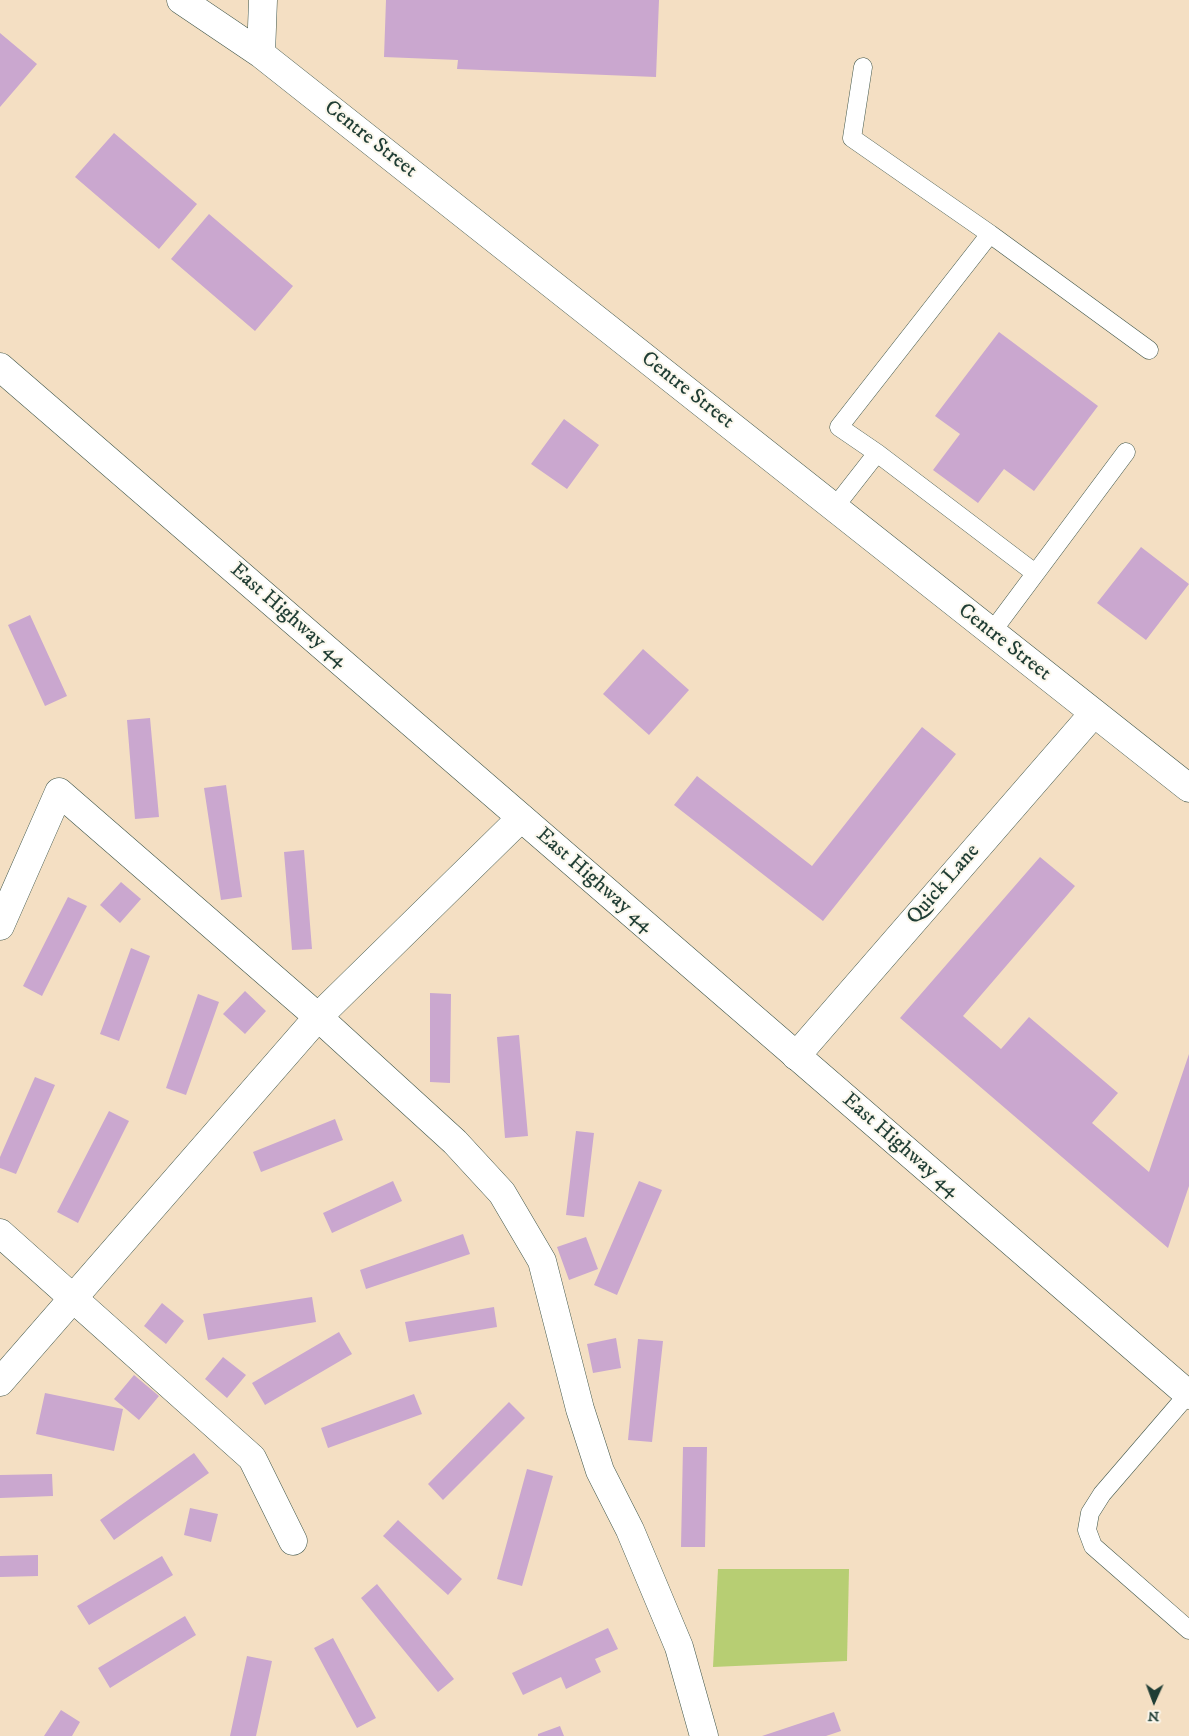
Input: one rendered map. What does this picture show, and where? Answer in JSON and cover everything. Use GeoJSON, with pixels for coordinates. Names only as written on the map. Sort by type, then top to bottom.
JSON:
{"type":"FeatureCollection","features":[{"type":"Feature","properties":{"kind":"street","name":"Centre Street"},"geometry":{"type":"LineString","coordinates":[[181,0],[261,54],[990,633],[1189,788]]}},
{"type":"Feature","properties":{"kind":"street"},"geometry":{"type":"LineString","coordinates":[[261,54],[263,0]]}},
{"type":"Feature","properties":{"kind":"street","name":"East Highway 44"},"geometry":{"type":"LineString","coordinates":[[0,367],[1188,1395]]}},
{"type":"Feature","properties":{"kind":"street","name":"Quick Lane"},"geometry":{"type":"LineString","coordinates":[[796,1056],[1094,714]]}},
{"type":"Feature","properties":{"kind":"street"},"geometry":{"type":"LineString","coordinates":[[0,926],[59,792],[318,1017],[455,1142],[502,1193],[542,1261],[580,1409],[600,1471],[630,1530],[679,1647],[704,1736]]}},
{"type":"Feature","properties":{"kind":"street"},"geometry":{"type":"LineString","coordinates":[[0,1382],[318,1017],[521,818]]}},
{"type":"Feature","properties":{"kind":"street"},"geometry":{"type":"LineString","coordinates":[[0,1233],[252,1458],[293,1542]]}},
{"type":"Feature","properties":{"kind":"lane"},"geometry":{"type":"LineString","coordinates":[[863,67],[852,138],[990,234],[1149,350]]}},
{"type":"Feature","properties":{"kind":"lane"},"geometry":{"type":"LineString","coordinates":[[990,234],[839,427],[877,453],[1035,573]]}},
{"type":"Feature","properties":{"kind":"lane"},"geometry":{"type":"LineString","coordinates":[[990,633],[1126,452]]}},
{"type":"Feature","properties":{"kind":"lane"},"geometry":{"type":"LineString","coordinates":[[834,508],[877,453]]}},
{"type":"Feature","properties":{"kind":"lane"},"geometry":{"type":"LineString","coordinates":[[1188,1395],[1102,1494],[1090,1513],[1088,1530],[1093,1546],[1189,1630]]}},
{"type":"Feature","properties":{"kind":"green space"},"geometry":{"type":"Polygon","coordinates":[[[718,1569],[849,1569],[847,1661],[713,1667],[718,1569]]]}},
{"type":"Feature","properties":{"kind":"building"},"geometry":{"type":"Polygon","coordinates":[[[386,0],[659,0],[656,77],[457,69],[458,60],[384,57],[386,0]]]}},
{"type":"Feature","properties":{"kind":"building"},"geometry":{"type":"Polygon","coordinates":[[[0,33],[37,64],[0,107],[0,33]]]}},
{"type":"Feature","properties":{"kind":"building"},"geometry":{"type":"Polygon","coordinates":[[[114,133],[197,204],[159,249],[75,177],[114,133]]]}},
{"type":"Feature","properties":{"kind":"building"},"geometry":{"type":"Polygon","coordinates":[[[209,214],[293,286],[255,331],[171,259],[209,214]]]}},
{"type":"Feature","properties":{"kind":"building"},"geometry":{"type":"Polygon","coordinates":[[[999,332],[1098,406],[1034,491],[1004,469],[978,503],[933,470],[960,434],[935,416],[999,332]]]}},
{"type":"Feature","properties":{"kind":"building"},"geometry":{"type":"Polygon","coordinates":[[[564,419],[599,445],[567,489],[531,464],[564,419]]]}},
{"type":"Feature","properties":{"kind":"building"},"geometry":{"type":"Polygon","coordinates":[[[1141,547],[1189,584],[1146,640],[1097,603],[1141,547]]]}},
{"type":"Feature","properties":{"kind":"building"},"geometry":{"type":"Polygon","coordinates":[[[30,615],[67,696],[45,706],[8,625],[30,615]]]}},
{"type":"Feature","properties":{"kind":"building"},"geometry":{"type":"Polygon","coordinates":[[[643,649],[689,690],[649,735],[603,694],[643,649]]]}},
{"type":"Feature","properties":{"kind":"building"},"geometry":{"type":"Polygon","coordinates":[[[150,718],[159,817],[135,819],[127,720],[150,718]]]}},
{"type":"Feature","properties":{"kind":"building"},"geometry":{"type":"Polygon","coordinates":[[[922,727],[956,754],[823,921],[674,805],[697,776],[812,866],[922,727]]]}},
{"type":"Feature","properties":{"kind":"building"},"geometry":{"type":"Polygon","coordinates":[[[226,785],[242,897],[221,900],[204,788],[226,785]]]}},
{"type":"Feature","properties":{"kind":"building"},"geometry":{"type":"Polygon","coordinates":[[[304,850],[312,949],[292,950],[284,852],[304,850]]]}},
{"type":"Feature","properties":{"kind":"building"},"geometry":{"type":"Polygon","coordinates":[[[1040,857],[1075,886],[963,1016],[1001,1049],[1029,1017],[1118,1093],[1092,1123],[1149,1172],[1189,1054],[1189,1186],[1168,1248],[900,1018],[1040,857]]]}},
{"type":"Feature","properties":{"kind":"building"},"geometry":{"type":"Polygon","coordinates":[[[121,882],[141,899],[120,923],[100,905],[121,882]]]}},
{"type":"Feature","properties":{"kind":"building"},"geometry":{"type":"Polygon","coordinates":[[[68,897],[87,906],[42,996],[23,986],[68,897]]]}},
{"type":"Feature","properties":{"kind":"building"},"geometry":{"type":"Polygon","coordinates":[[[131,948],[150,956],[119,1041],[100,1034],[131,948]]]}},
{"type":"Feature","properties":{"kind":"building"},"geometry":{"type":"Polygon","coordinates":[[[245,991],[266,1011],[245,1034],[223,1014],[245,991]]]}},
{"type":"Feature","properties":{"kind":"building"},"geometry":{"type":"Polygon","coordinates":[[[430,993],[451,994],[450,1083],[430,1082],[430,993]]]}},
{"type":"Feature","properties":{"kind":"building"},"geometry":{"type":"Polygon","coordinates":[[[198,994],[219,1002],[186,1095],[166,1088],[198,994]]]}},
{"type":"Feature","properties":{"kind":"building"},"geometry":{"type":"Polygon","coordinates":[[[519,1035],[528,1136],[505,1138],[497,1037],[519,1035]]]}},
{"type":"Feature","properties":{"kind":"building"},"geometry":{"type":"Polygon","coordinates":[[[35,1077],[55,1085],[16,1174],[0,1168],[0,1157],[35,1077]]]}},
{"type":"Feature","properties":{"kind":"building"},"geometry":{"type":"Polygon","coordinates":[[[109,1111],[129,1121],[78,1223],[57,1212],[109,1111]]]}},
{"type":"Feature","properties":{"kind":"building"},"geometry":{"type":"Polygon","coordinates":[[[335,1119],[343,1140],[261,1172],[253,1152],[335,1119]]]}},
{"type":"Feature","properties":{"kind":"building"},"geometry":{"type":"Polygon","coordinates":[[[576,1131],[594,1133],[584,1217],[566,1215],[576,1131]]]}},
{"type":"Feature","properties":{"kind":"building"},"geometry":{"type":"Polygon","coordinates":[[[393,1181],[402,1201],[332,1233],[323,1213],[393,1181]]]}},
{"type":"Feature","properties":{"kind":"building"},"geometry":{"type":"Polygon","coordinates":[[[639,1181],[662,1190],[617,1295],[594,1285],[639,1181]]]}},
{"type":"Feature","properties":{"kind":"building"},"geometry":{"type":"Polygon","coordinates":[[[463,1234],[470,1254],[366,1289],[360,1270],[463,1234]]]}},
{"type":"Feature","properties":{"kind":"building"},"geometry":{"type":"Polygon","coordinates":[[[586,1237],[598,1269],[569,1280],[557,1247],[586,1237]]]}},
{"type":"Feature","properties":{"kind":"building"},"geometry":{"type":"Polygon","coordinates":[[[312,1297],[316,1322],[208,1340],[203,1314],[312,1297]]]}},
{"type":"Feature","properties":{"kind":"building"},"geometry":{"type":"Polygon","coordinates":[[[162,1303],[184,1321],[166,1344],[144,1326],[162,1303]]]}},
{"type":"Feature","properties":{"kind":"building"},"geometry":{"type":"Polygon","coordinates":[[[494,1307],[497,1327],[409,1342],[405,1322],[494,1307]]]}},
{"type":"Feature","properties":{"kind":"building"},"geometry":{"type":"Polygon","coordinates":[[[339,1332],[352,1354],[265,1405],[252,1383],[339,1332]]]}},
{"type":"Feature","properties":{"kind":"building"},"geometry":{"type":"Polygon","coordinates":[[[616,1338],[621,1368],[593,1373],[587,1344],[616,1338]]]}},
{"type":"Feature","properties":{"kind":"building"},"geometry":{"type":"Polygon","coordinates":[[[638,1339],[663,1341],[652,1442],[628,1440],[638,1339]]]}},
{"type":"Feature","properties":{"kind":"building"},"geometry":{"type":"Polygon","coordinates":[[[223,1357],[246,1375],[227,1398],[205,1379],[223,1357]]]}},
{"type":"Feature","properties":{"kind":"building"},"geometry":{"type":"Polygon","coordinates":[[[134,1375],[159,1396],[139,1420],[114,1399],[134,1375]]]}},
{"type":"Feature","properties":{"kind":"building"},"geometry":{"type":"Polygon","coordinates":[[[45,1393],[123,1409],[114,1451],[36,1434],[45,1393]]]}},
{"type":"Feature","properties":{"kind":"building"},"geometry":{"type":"Polygon","coordinates":[[[414,1394],[422,1414],[328,1448],[321,1428],[414,1394]]]}},
{"type":"Feature","properties":{"kind":"building"},"geometry":{"type":"Polygon","coordinates":[[[509,1402],[525,1418],[443,1500],[428,1484],[509,1402]]]}},
{"type":"Feature","properties":{"kind":"building"},"geometry":{"type":"Polygon","coordinates":[[[683,1447],[707,1447],[705,1547],[681,1547],[683,1447]]]}},
{"type":"Feature","properties":{"kind":"building"},"geometry":{"type":"Polygon","coordinates":[[[194,1453],[209,1473],[114,1540],[100,1520],[194,1453]]]}},
{"type":"Feature","properties":{"kind":"building"},"geometry":{"type":"Polygon","coordinates":[[[527,1469],[553,1476],[522,1586],[497,1579],[527,1469]]]}},
{"type":"Feature","properties":{"kind":"building"},"geometry":{"type":"Polygon","coordinates":[[[52,1474],[53,1496],[0,1498],[0,1475],[52,1474]]]}},
{"type":"Feature","properties":{"kind":"building"},"geometry":{"type":"Polygon","coordinates":[[[190,1508],[218,1514],[211,1542],[184,1535],[190,1508]]]}},
{"type":"Feature","properties":{"kind":"building"},"geometry":{"type":"Polygon","coordinates":[[[398,1520],[462,1579],[448,1595],[383,1536],[398,1520]]]}},
{"type":"Feature","properties":{"kind":"building"},"geometry":{"type":"Polygon","coordinates":[[[38,1555],[38,1576],[0,1577],[0,1556],[38,1555]]]}},
{"type":"Feature","properties":{"kind":"building"},"geometry":{"type":"Polygon","coordinates":[[[162,1556],[173,1575],[89,1625],[77,1606],[162,1556]]]}},
{"type":"Feature","properties":{"kind":"building"},"geometry":{"type":"Polygon","coordinates":[[[377,1584],[454,1679],[438,1692],[361,1598],[377,1584]]]}},
{"type":"Feature","properties":{"kind":"building"},"geometry":{"type":"Polygon","coordinates":[[[185,1616],[196,1635],[110,1688],[98,1668],[185,1616]]]}},
{"type":"Feature","properties":{"kind":"building"},"geometry":{"type":"Polygon","coordinates":[[[608,1628],[618,1649],[595,1659],[601,1672],[566,1689],[561,1677],[523,1695],[512,1673],[608,1628]]]}},
{"type":"Feature","properties":{"kind":"building"},"geometry":{"type":"Polygon","coordinates":[[[333,1638],[376,1718],[357,1728],[314,1648],[333,1638]]]}},
{"type":"Feature","properties":{"kind":"building"},"geometry":{"type":"Polygon","coordinates":[[[247,1656],[272,1661],[256,1736],[230,1736],[247,1656]]]}},
{"type":"Feature","properties":{"kind":"building"},"geometry":{"type":"Polygon","coordinates":[[[61,1710],[80,1722],[72,1736],[44,1736],[61,1710]]]}},
{"type":"Feature","properties":{"kind":"building"},"geometry":{"type":"Polygon","coordinates":[[[834,1712],[841,1731],[826,1736],[762,1736],[834,1712]]]}},
{"type":"Feature","properties":{"kind":"building"},"geometry":{"type":"Polygon","coordinates":[[[560,1726],[564,1736],[538,1736],[538,1734],[560,1726]]]}}]}
